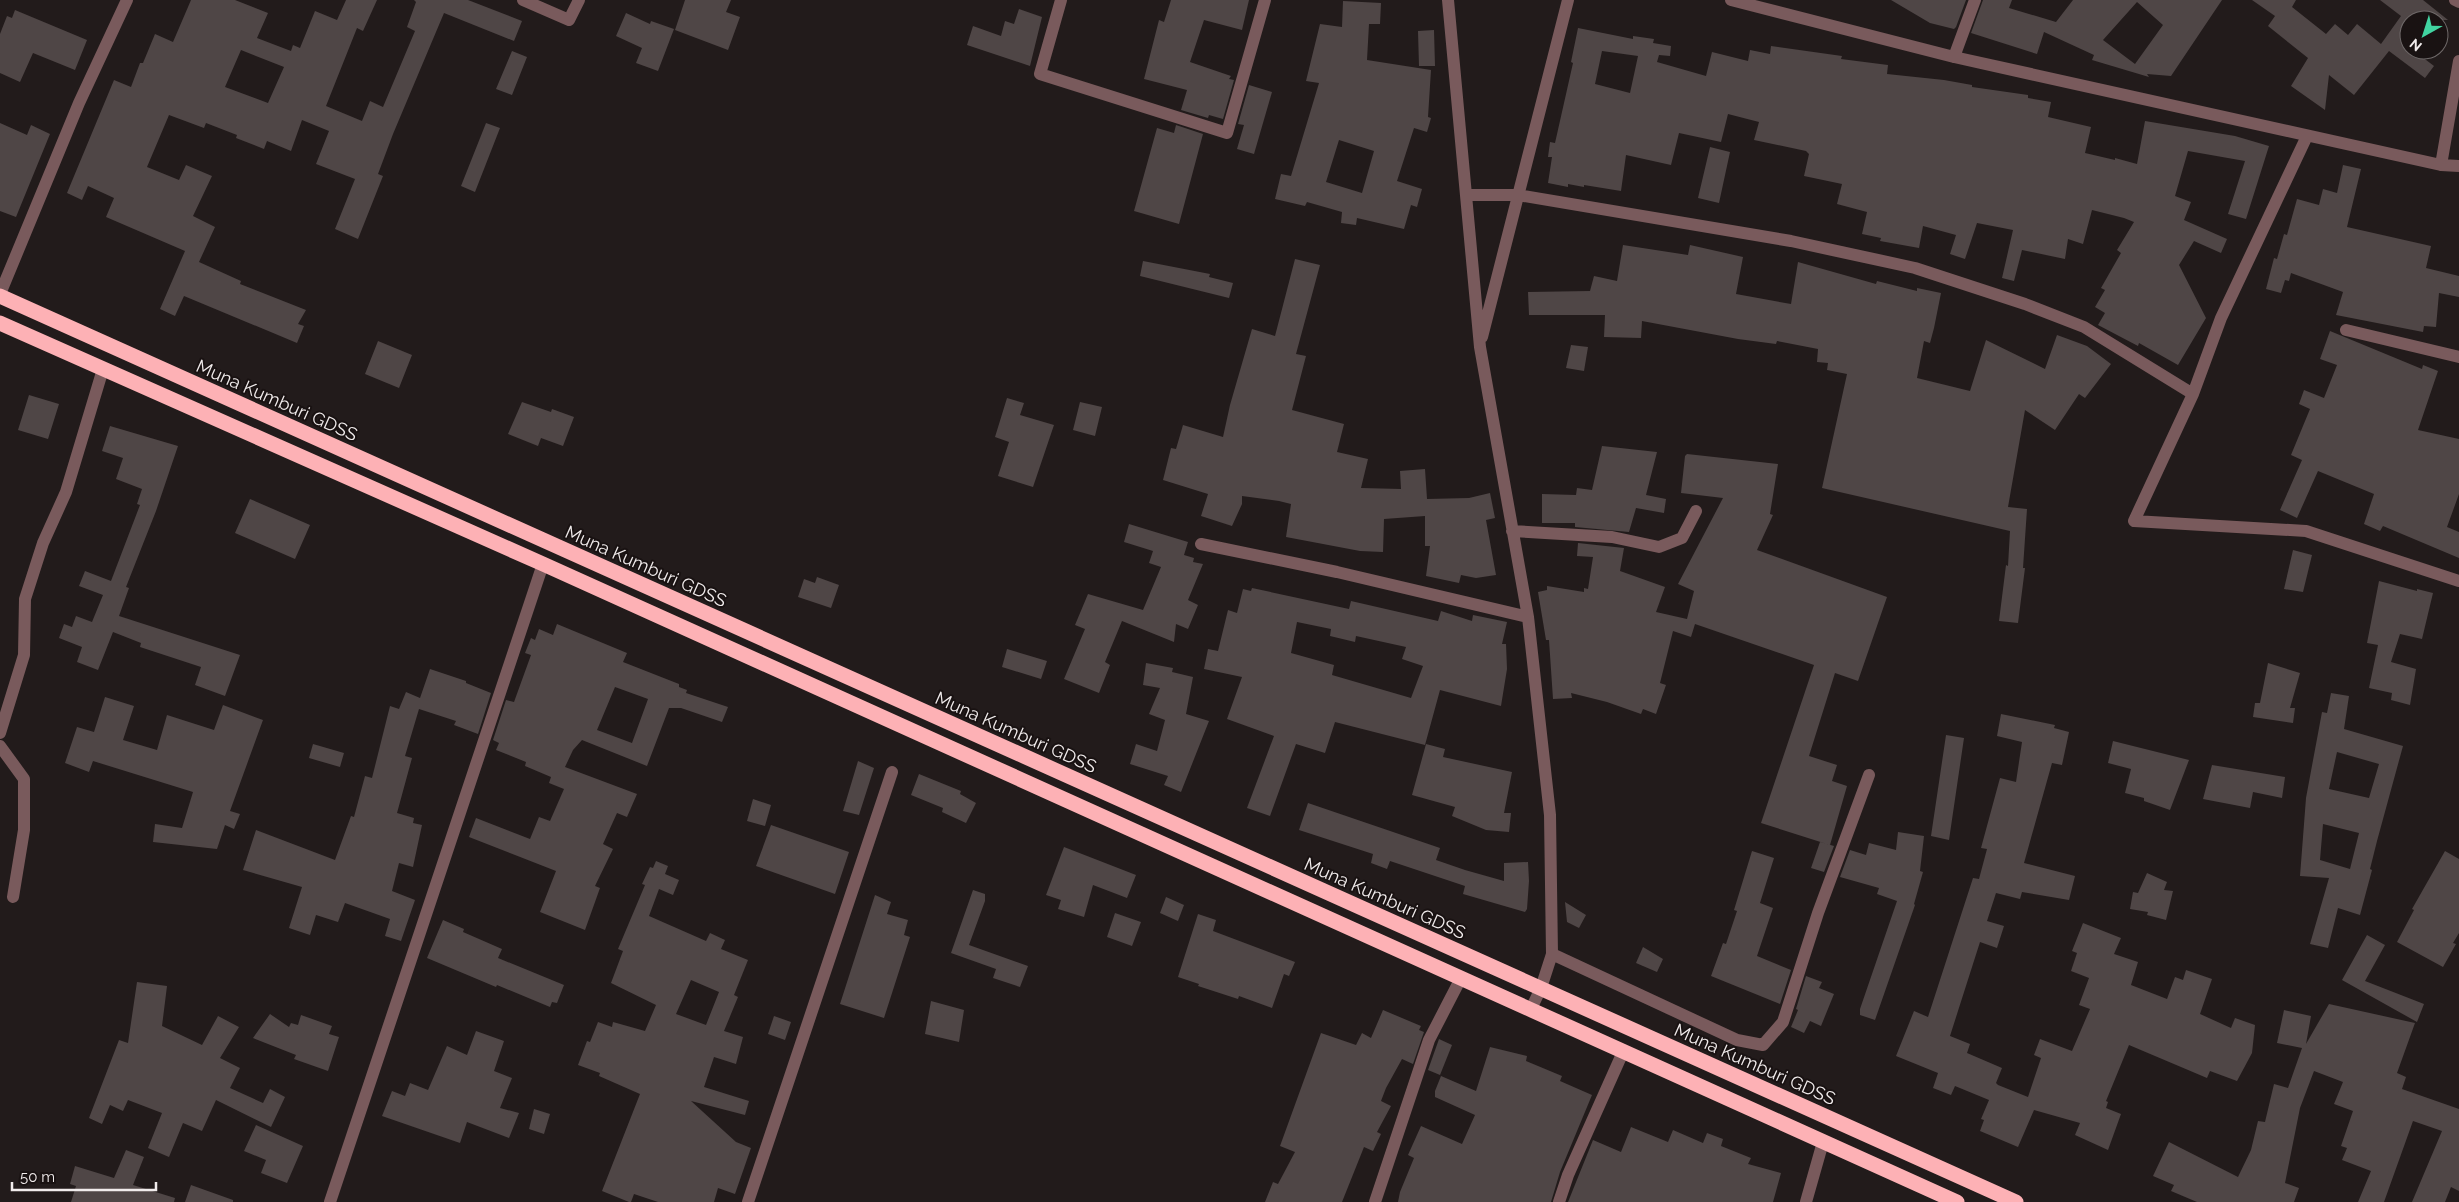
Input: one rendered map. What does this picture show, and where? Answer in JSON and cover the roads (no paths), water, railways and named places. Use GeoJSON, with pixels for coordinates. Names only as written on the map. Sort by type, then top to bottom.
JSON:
{"type":"FeatureCollection","features":[{"type":"Feature","properties":{"kind":"highway","name":"Muna Kumburi GDSS"},"geometry":{"type":"LineString","coordinates":[[0,295],[2016,1202]]}},
{"type":"Feature","properties":{"kind":"highway"},"geometry":{"type":"LineString","coordinates":[[0,323],[543,564],[1957,1202]]}},
{"type":"Feature","properties":{"kind":"street"},"geometry":{"type":"LineString","coordinates":[[0,295],[75,111],[127,0]]}},
{"type":"Feature","properties":{"kind":"street"},"geometry":{"type":"LineString","coordinates":[[523,0],[570,20],[579,0]]}},
{"type":"Feature","properties":{"kind":"street"},"geometry":{"type":"LineString","coordinates":[[1061,0],[1040,74],[1227,134],[1265,0]]}},
{"type":"Feature","properties":{"kind":"street"},"geometry":{"type":"LineString","coordinates":[[1448,0],[1480,347],[1528,617],[1550,815],[1552,954],[1541,988],[1531,1009]]}},
{"type":"Feature","properties":{"kind":"street"},"geometry":{"type":"LineString","coordinates":[[1480,347],[1568,0]]}},
{"type":"Feature","properties":{"kind":"street"},"geometry":{"type":"LineString","coordinates":[[1731,0],[1954,57],[2307,136],[2442,165],[2459,166]]}},
{"type":"Feature","properties":{"kind":"street"},"geometry":{"type":"LineString","coordinates":[[1954,57],[1974,0]]}},
{"type":"Feature","properties":{"kind":"street"},"geometry":{"type":"LineString","coordinates":[[2455,0],[2459,2]]}},
{"type":"Feature","properties":{"kind":"street"},"geometry":{"type":"LineString","coordinates":[[2442,165],[2459,61]]}},
{"type":"Feature","properties":{"kind":"street"},"geometry":{"type":"LineString","coordinates":[[2307,136],[2221,318],[2193,394],[2134,521],[2306,530],[2459,580]]}},
{"type":"Feature","properties":{"kind":"street"},"geometry":{"type":"LineString","coordinates":[[1466,195],[1518,195],[1791,241],[1915,268],[2025,304],[2084,327],[2193,394]]}},
{"type":"Feature","properties":{"kind":"street"},"geometry":{"type":"LineString","coordinates":[[2346,330],[2459,358]]}},
{"type":"Feature","properties":{"kind":"street"},"geometry":{"type":"LineString","coordinates":[[0,733],[24,655],[25,599],[43,543],[66,492],[103,369]]}},
{"type":"Feature","properties":{"kind":"street"},"geometry":{"type":"LineString","coordinates":[[1512,531],[1612,537],[1659,548],[1682,538],[1696,511]]}},
{"type":"Feature","properties":{"kind":"street"},"geometry":{"type":"LineString","coordinates":[[1201,544],[1337,572],[1528,617]]}},
{"type":"Feature","properties":{"kind":"street"},"geometry":{"type":"LineString","coordinates":[[330,1202],[543,564]]}},
{"type":"Feature","properties":{"kind":"street"},"geometry":{"type":"LineString","coordinates":[[0,746],[24,779],[24,830],[13,897]]}},
{"type":"Feature","properties":{"kind":"street"},"geometry":{"type":"LineString","coordinates":[[748,1202],[892,772]]}},
{"type":"Feature","properties":{"kind":"street"},"geometry":{"type":"LineString","coordinates":[[1552,954],[1737,1040],[1763,1044],[1783,1022],[1818,913],[1869,776]]}},
{"type":"Feature","properties":{"kind":"street"},"geometry":{"type":"LineString","coordinates":[[1375,1202],[1429,1040],[1460,978]]}},
{"type":"Feature","properties":{"kind":"street"},"geometry":{"type":"LineString","coordinates":[[1559,1202],[1568,1175],[1623,1052]]}},
{"type":"Feature","properties":{"kind":"street"},"geometry":{"type":"LineString","coordinates":[[1806,1202],[1823,1142]]}}]}
